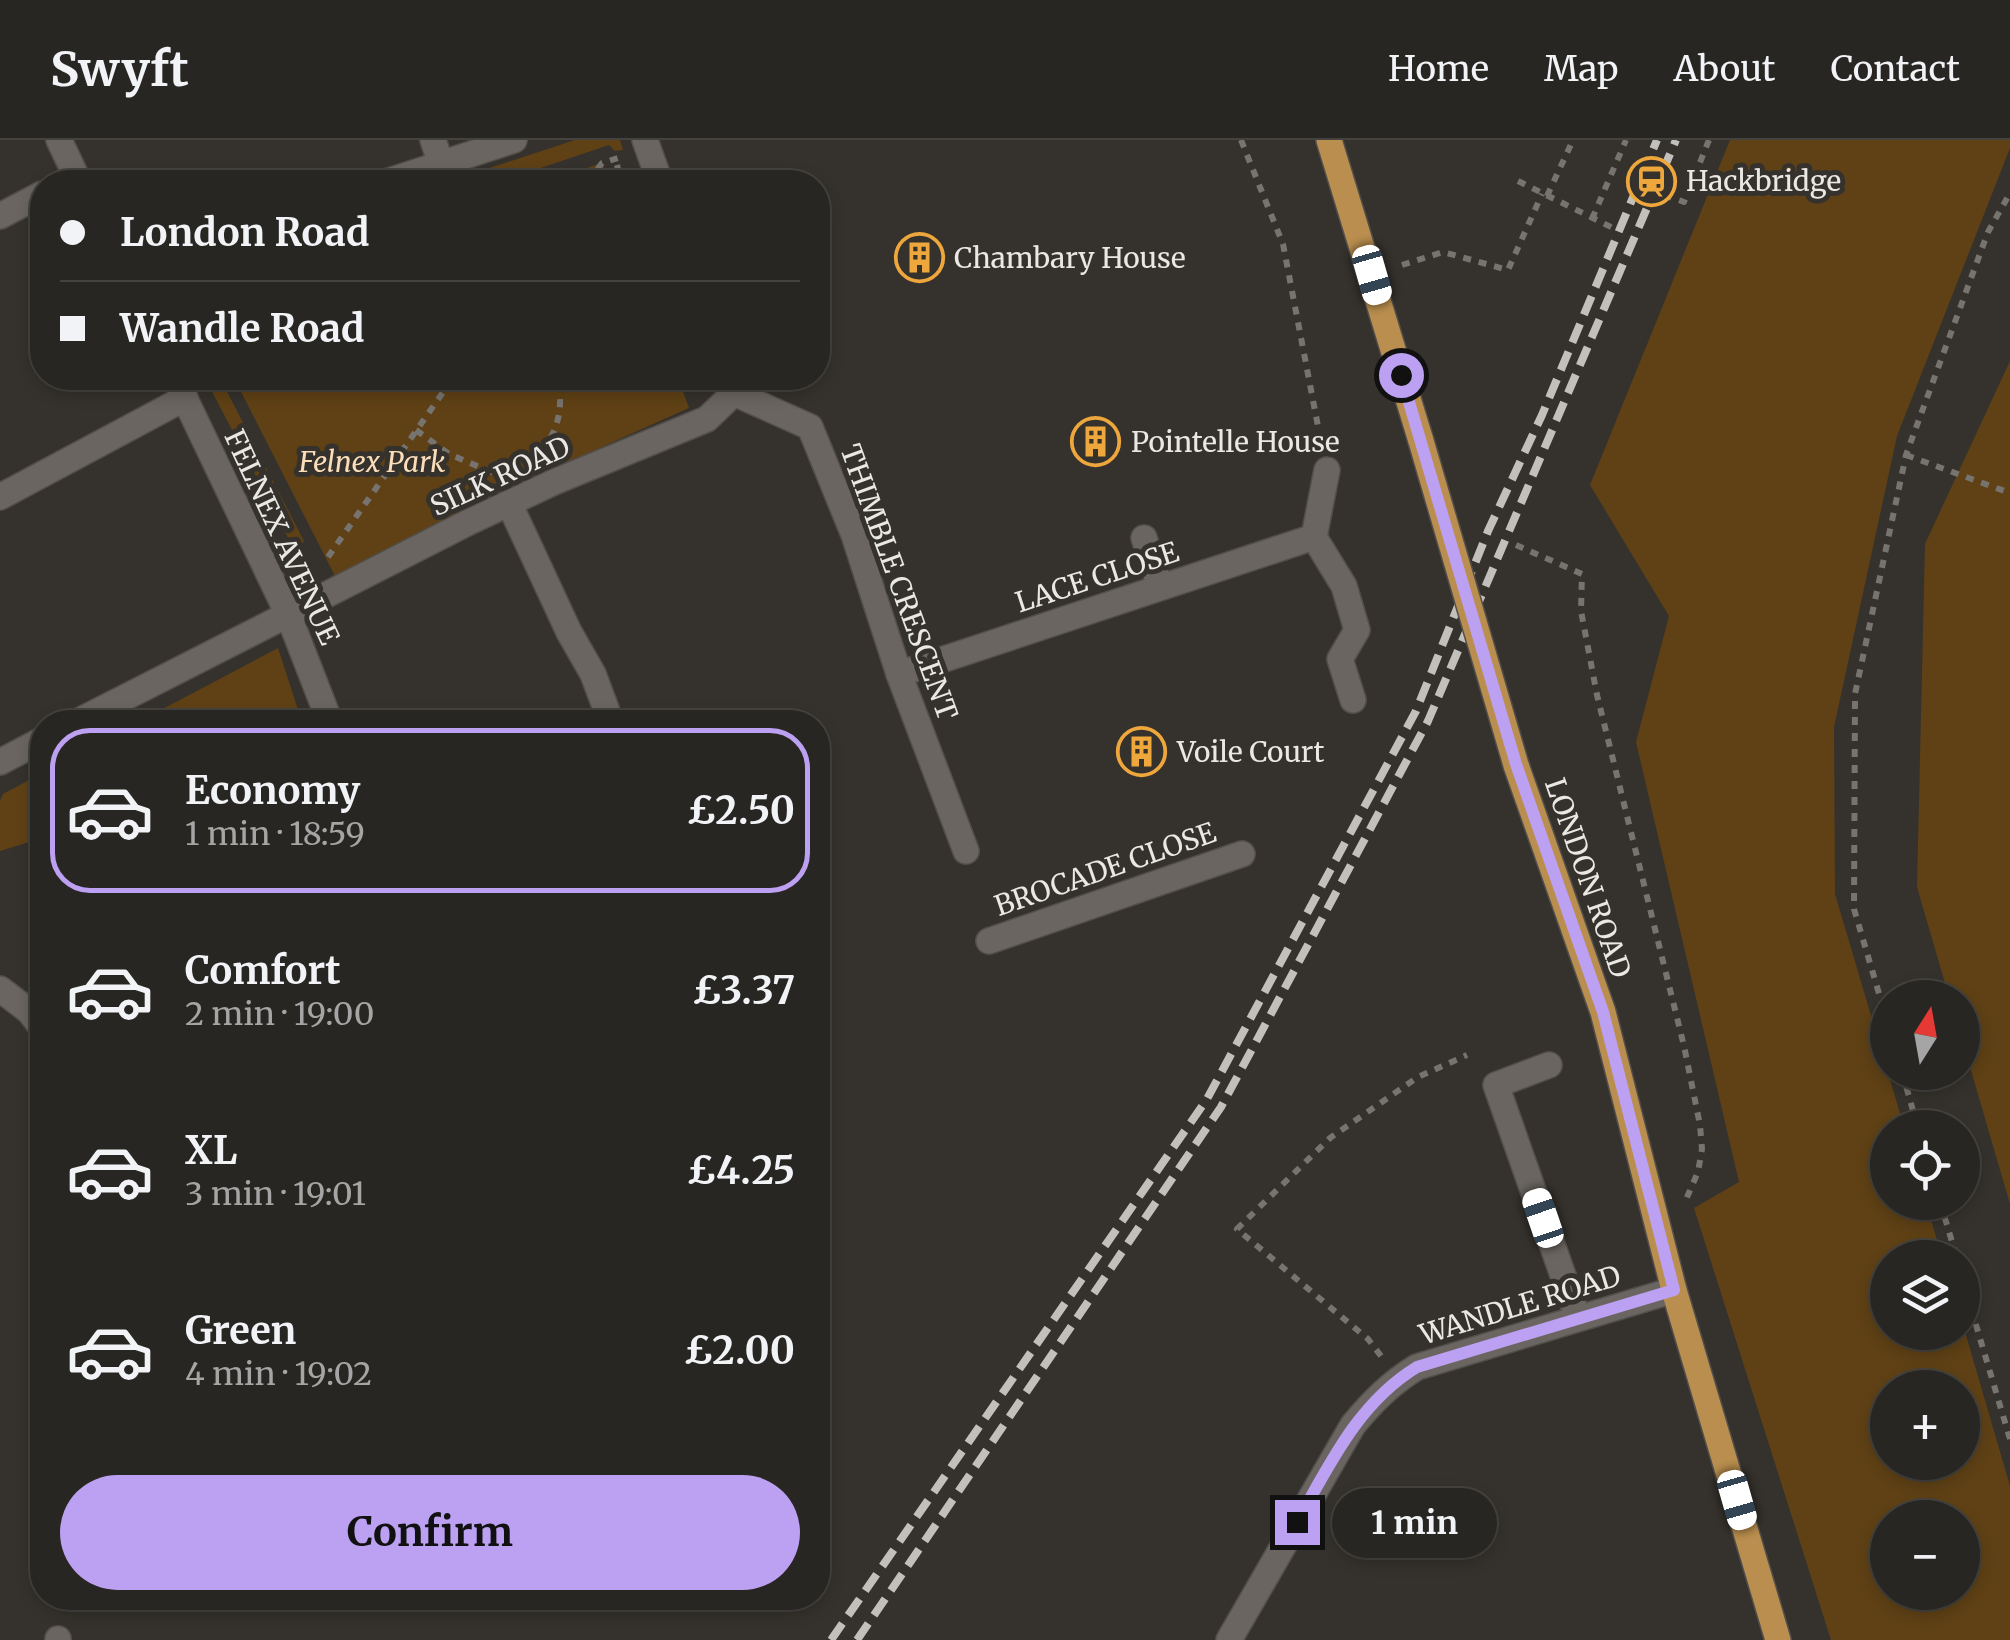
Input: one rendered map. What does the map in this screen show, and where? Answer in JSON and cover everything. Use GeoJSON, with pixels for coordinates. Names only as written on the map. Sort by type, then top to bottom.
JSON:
{"type":"FeatureCollection","features":[{"type":"Feature","properties":{"kind":"main road","name":"LONDON ROAD"},"geometry":{"type":"LineString","coordinates":[[1329,140],[1516,764],[1603,1012],[1674,1290],[1778,1640]]}},
{"type":"Feature","properties":{"kind":"street"},"geometry":{"type":"LineString","coordinates":[[59,140],[70,170]]}},
{"type":"Feature","properties":{"kind":"street"},"geometry":{"type":"LineString","coordinates":[[406,170],[437,152],[514,140]]}},
{"type":"Feature","properties":{"kind":"street"},"geometry":{"type":"LineString","coordinates":[[645,140],[656,170]]}},
{"type":"Feature","properties":{"kind":"street"},"geometry":{"type":"LineString","coordinates":[[0,216],[30,200]]}},
{"type":"Feature","properties":{"kind":"street"},"geometry":{"type":"LineString","coordinates":[[0,497],[177,390]]}},
{"type":"Feature","properties":{"kind":"street","name":"FELNEX AVENUE"},"geometry":{"type":"LineString","coordinates":[[181,390],[288,614],[325,710]]}},
{"type":"Feature","properties":{"kind":"street","name":"SILK ROAD"},"geometry":{"type":"LineString","coordinates":[[101,710],[510,503],[707,419],[728,390]]}},
{"type":"Feature","properties":{"kind":"street","name":"THIMBLE CRESCENT"},"geometry":{"type":"LineString","coordinates":[[741,390],[810,428],[854,535],[899,674],[966,851]]}},
{"type":"Feature","properties":{"kind":"street"},"geometry":{"type":"LineString","coordinates":[[1327,470],[1314,536],[1344,586],[1358,630],[1340,659],[1353,700]]}},
{"type":"Feature","properties":{"kind":"street"},"geometry":{"type":"LineString","coordinates":[[510,503],[569,632],[593,674],[606,710]]}},
{"type":"Feature","properties":{"kind":"street","name":"LACE CLOSE"},"geometry":{"type":"LineString","coordinates":[[899,674],[1314,536]]}},
{"type":"Feature","properties":{"kind":"street"},"geometry":{"type":"LineString","coordinates":[[1144,538],[1160,588]]}},
{"type":"Feature","properties":{"kind":"street"},"geometry":{"type":"LineString","coordinates":[[0,762],[30,746]]}},
{"type":"Feature","properties":{"kind":"street","name":"BROCADE CLOSE"},"geometry":{"type":"LineString","coordinates":[[988,941],[1242,854]]}},
{"type":"Feature","properties":{"kind":"street"},"geometry":{"type":"LineString","coordinates":[[0,990],[30,1011]]}},
{"type":"Feature","properties":{"kind":"street"},"geometry":{"type":"LineString","coordinates":[[1549,1064],[1496,1084],[1578,1318]]}},
{"type":"Feature","properties":{"kind":"street","name":"WANDLE ROAD"},"geometry":{"type":"LineString","coordinates":[[1229,1640],[1353,1425],[1379,1394],[1399,1378],[1417,1367],[1674,1290]]}},
{"type":"Feature","properties":{"kind":"path"},"geometry":{"type":"LineString","coordinates":[[1241,140],[1283,244],[1327,470]]}},
{"type":"Feature","properties":{"kind":"path"},"geometry":{"type":"LineString","coordinates":[[1402,265],[1442,252],[1508,270],[1573,140]]}},
{"type":"Feature","properties":{"kind":"path"},"geometry":{"type":"LineString","coordinates":[[1592,219],[1626,140]]}},
{"type":"Feature","properties":{"kind":"path"},"geometry":{"type":"LineString","coordinates":[[1664,195],[1684,202],[1709,140]]}},
{"type":"Feature","properties":{"kind":"path"},"geometry":{"type":"LineString","coordinates":[[1518,182],[1613,228]]}},
{"type":"Feature","properties":{"kind":"path"},"geometry":{"type":"LineString","coordinates":[[1875,980],[1854,910],[1855,694],[1906,454],[1988,232],[2010,192]]}},
{"type":"Feature","properties":{"kind":"path"},"geometry":{"type":"LineString","coordinates":[[320,568],[444,390]]}},
{"type":"Feature","properties":{"kind":"path"},"geometry":{"type":"LineString","coordinates":[[554,482],[541,452],[557,425],[559,390]]}},
{"type":"Feature","properties":{"kind":"path"},"geometry":{"type":"LineString","coordinates":[[416,430],[450,454],[496,474]]}},
{"type":"Feature","properties":{"kind":"path"},"geometry":{"type":"LineString","coordinates":[[1906,454],[2010,493]]}},
{"type":"Feature","properties":{"kind":"path"},"geometry":{"type":"LineString","coordinates":[[1516,545],[1582,574],[1581,611],[1598,695],[1700,1125],[1702,1149],[1698,1172],[1683,1206]]}},
{"type":"Feature","properties":{"kind":"path"},"geometry":{"type":"LineString","coordinates":[[1399,1378],[1368,1339],[1236,1229],[1330,1138],[1418,1077],[1467,1055]]}},
{"type":"Feature","properties":{"kind":"path"},"geometry":{"type":"LineString","coordinates":[[1980,1338],[2010,1438]]}},
{"type":"Feature","properties":{"kind":"green space"},"geometry":{"type":"Polygon","coordinates":[[[575,140],[620,140],[623,150],[615,151],[609,145],[535,170],[484,170],[575,140]]]}},
{"type":"Feature","properties":{"kind":"green space"},"geometry":{"type":"Polygon","coordinates":[[[1730,140],[2010,140],[1897,436],[1834,727],[1835,894],[1870,1012],[1870,1090],[1893,1090],[1899,1110],[1870,1110],[1870,1220],[1931,1220],[1937,1240],[1870,1240],[1870,1350],[1970,1350],[1976,1370],[1870,1370],[1870,1480],[1980,1480],[1980,1383],[2010,1486],[2010,1640],[1831,1640],[1694,1208],[1739,1182],[1636,742],[1669,616],[1590,485],[1730,140]]]}},
{"type":"Feature","properties":{"kind":"green space"},"geometry":{"type":"Polygon","coordinates":[[[602,163],[605,170],[581,170],[602,163]]]}},
{"type":"Feature","properties":{"kind":"green space"},"geometry":{"type":"Polygon","coordinates":[[[2010,361],[2010,1204],[1977,1090],[1980,1090],[1980,980],[1944,980],[1917,887],[1925,544],[2010,361]]]}},
{"type":"Feature","properties":{"kind":"green space"},"geometry":{"type":"Polygon","coordinates":[[[211,390],[226,390],[304,541],[297,555],[211,390]]]}},
{"type":"Feature","properties":{"kind":"green space","name":"Felnex Park"},"geometry":{"type":"Polygon","coordinates":[[[240,390],[682,390],[689,408],[546,472],[335,576],[240,390]]]}},
{"type":"Feature","properties":{"kind":"green space"},"geometry":{"type":"Polygon","coordinates":[[[278,648],[298,710],[161,710],[278,648]]]}},
{"type":"Feature","properties":{"kind":"green space"},"geometry":{"type":"Polygon","coordinates":[[[30,779],[30,842],[0,851],[0,801],[3,794],[30,779]]]}},
{"type":"Feature","properties":{"kind":"railway"},"geometry":{"type":"LineString","coordinates":[[831,1640],[1207,1099],[1416,711],[1488,531],[1542,415],[1657,140]]}},
{"type":"Feature","properties":{"kind":"railway"},"geometry":{"type":"LineString","coordinates":[[857,1640],[1221,1107],[1428,721],[1676,140]]}},
{"type":"Feature","properties":{"kind":"place","name":"Hackbridge"},"geometry":{"type":"Point","coordinates":[1651,181]}},
{"type":"Feature","properties":{"kind":"place","name":"Chambary House"},"geometry":{"type":"Point","coordinates":[919,258]}},
{"type":"Feature","properties":{"kind":"place","name":"Pointelle House"},"geometry":{"type":"Point","coordinates":[1096,442]}},
{"type":"Feature","properties":{"kind":"place","name":"Voile Court"},"geometry":{"type":"Point","coordinates":[1142,752]}},
{"type":"Feature","properties":{"kind":"route"},"geometry":{"type":"LineString","coordinates":[[1297,1522],[1353,1425],[1379,1394],[1399,1378],[1417,1367],[1674,1290],[1603,1012],[1516,764],[1401,375]]}}]}
